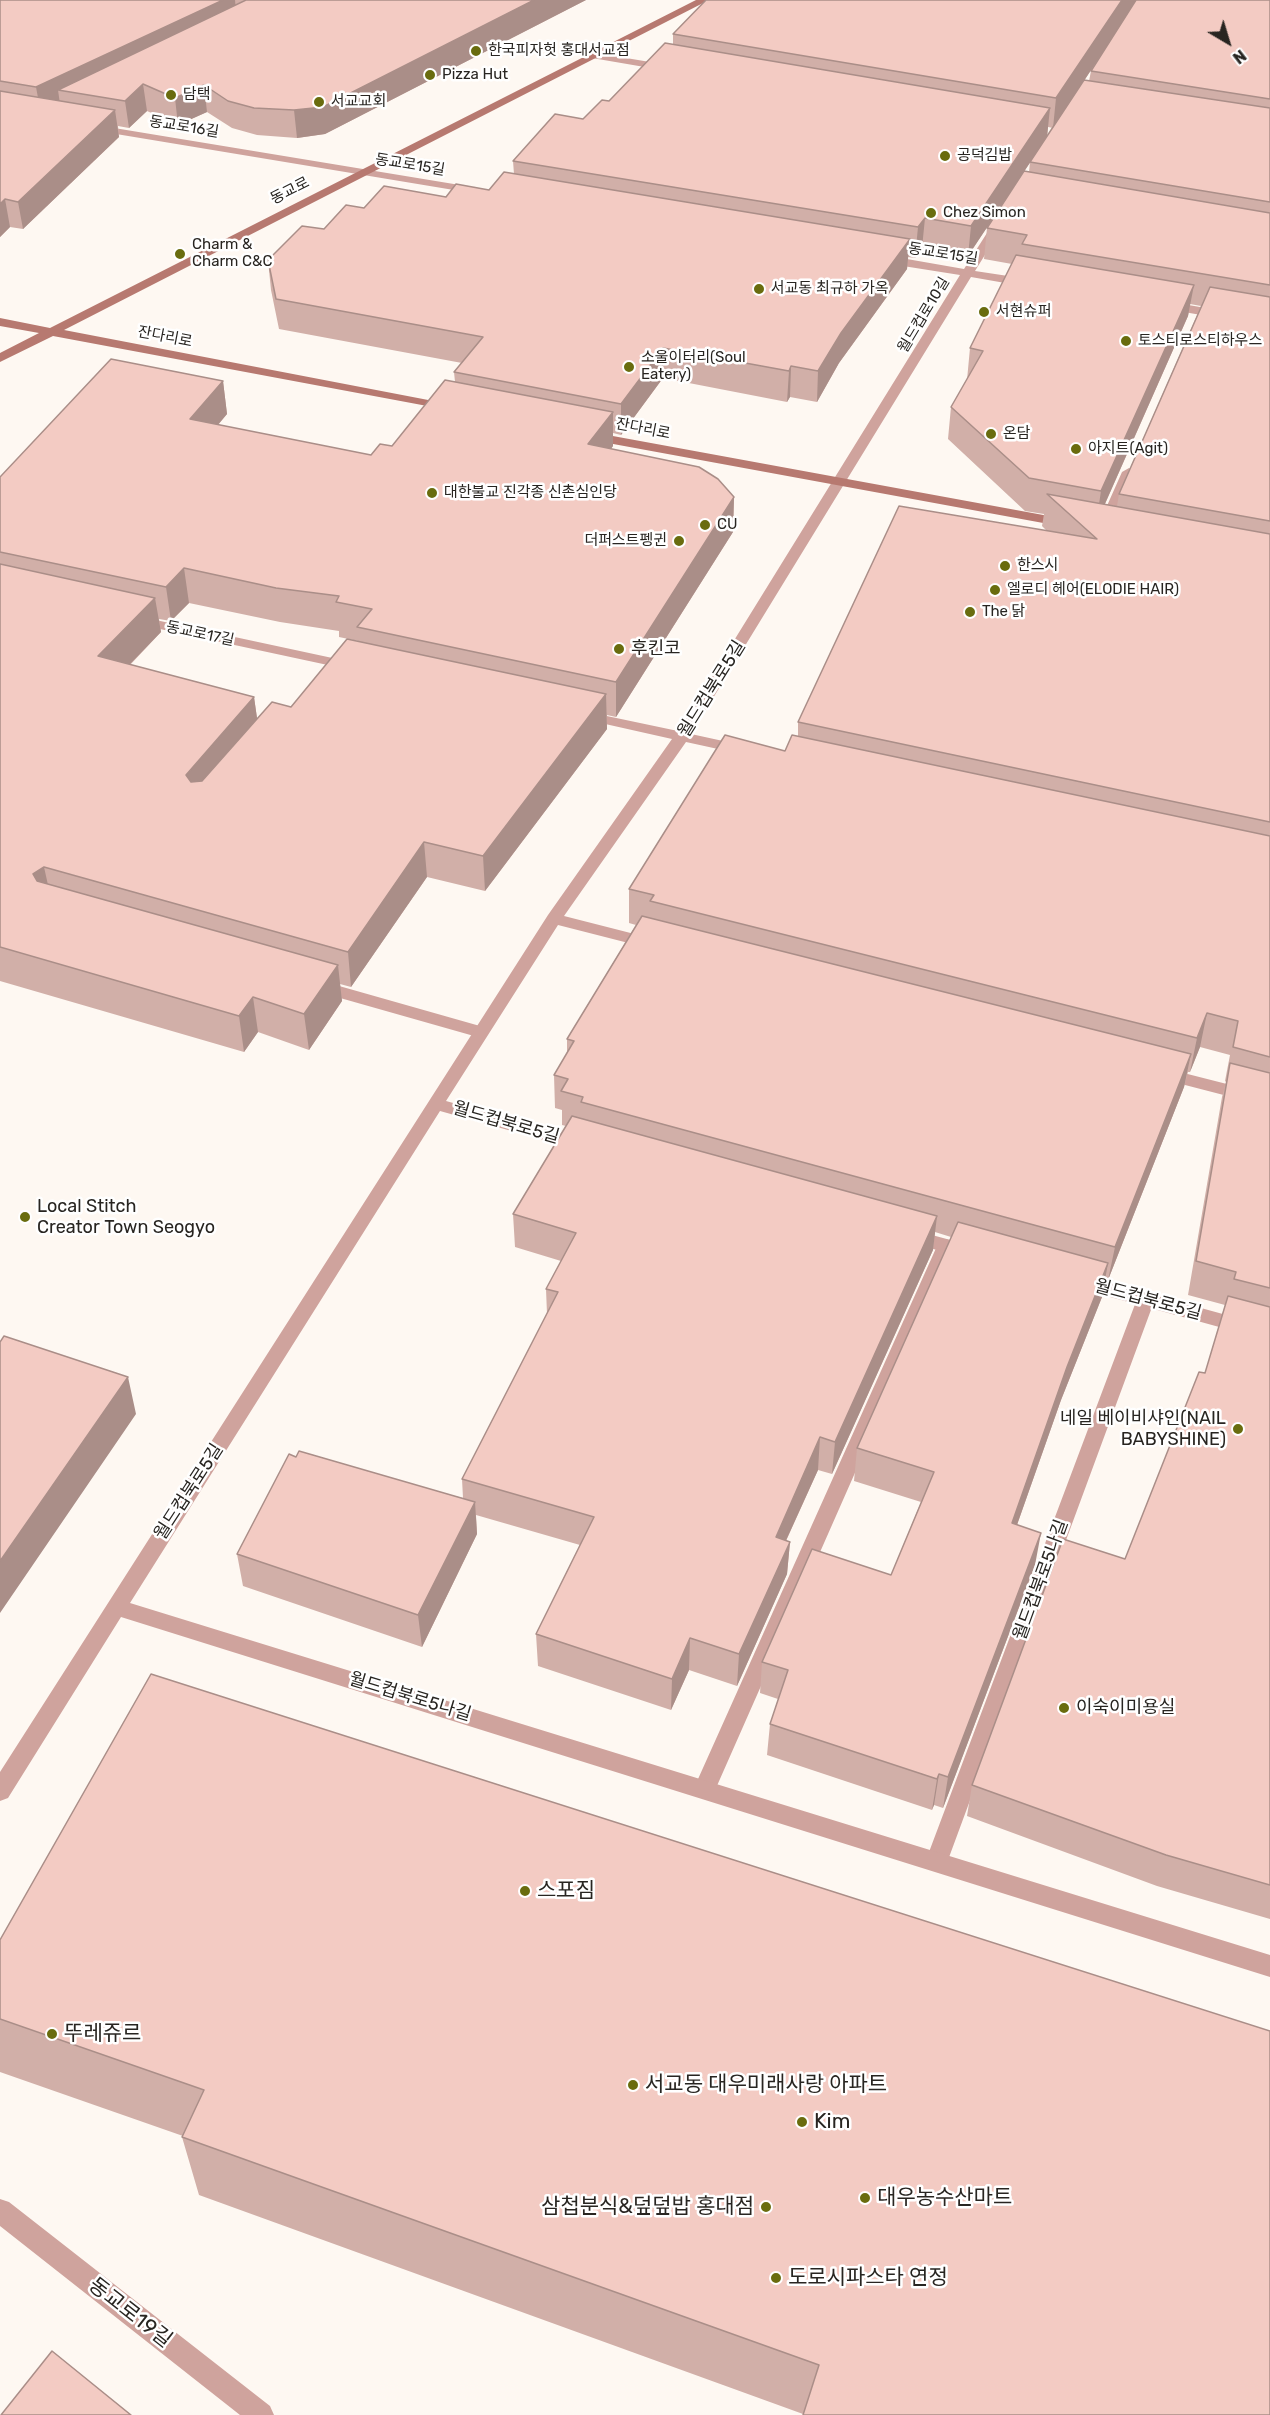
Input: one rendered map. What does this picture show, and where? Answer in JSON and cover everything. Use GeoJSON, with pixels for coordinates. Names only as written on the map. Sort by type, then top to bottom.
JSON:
{"type":"FeatureCollection","features":[{"type":"Feature","properties":{"kind":"street","name":"동교로"},"geometry":{"type":"LineString","coordinates":[[0,358],[704,0]]}},
{"type":"Feature","properties":{"kind":"street"},"geometry":{"type":"LineString","coordinates":[[596,56],[677,69]]}},
{"type":"Feature","properties":{"kind":"street","name":"동교로16길"},"geometry":{"type":"LineString","coordinates":[[79,125],[363,172]]}},
{"type":"Feature","properties":{"kind":"street","name":"동교로15길"},"geometry":{"type":"LineString","coordinates":[[363,172],[490,193]]}},
{"type":"Feature","properties":{"kind":"street","name":"월드컵로10길"},"geometry":{"type":"LineString","coordinates":[[840,483],[1003,215]]}},
{"type":"Feature","properties":{"kind":"street","name":"동교로15길"},"geometry":{"type":"LineString","coordinates":[[873,257],[1036,284]]}},
{"type":"Feature","properties":{"kind":"street"},"geometry":{"type":"LineString","coordinates":[[1153,303],[1197,317],[1270,323]]}},
{"type":"Feature","properties":{"kind":"street","name":"잔다리로"},"geometry":{"type":"LineString","coordinates":[[0,322],[462,411]]}},
{"type":"Feature","properties":{"kind":"street","name":"잔다리로"},"geometry":{"type":"LineString","coordinates":[[578,433],[1098,529],[1132,464]]}},
{"type":"Feature","properties":{"kind":"street","name":"월드컵북로5길"},"geometry":{"type":"LineString","coordinates":[[0,1791],[481,1032],[554,919],[682,736],[840,483]]}},
{"type":"Feature","properties":{"kind":"street","name":"동교로17길"},"geometry":{"type":"LineString","coordinates":[[125,618],[364,669]]}},
{"type":"Feature","properties":{"kind":"street"},"geometry":{"type":"LineString","coordinates":[[315,679],[330,661]]}},
{"type":"Feature","properties":{"kind":"street"},"geometry":{"type":"LineString","coordinates":[[568,712],[751,752]]}},
{"type":"Feature","properties":{"kind":"street"},"geometry":{"type":"LineString","coordinates":[[554,919],[670,948]]}},
{"type":"Feature","properties":{"kind":"street"},"geometry":{"type":"LineString","coordinates":[[300,980],[481,1032]]}},
{"type":"Feature","properties":{"kind":"street"},"geometry":{"type":"LineString","coordinates":[[1143,1068],[1270,1101]]}},
{"type":"Feature","properties":{"kind":"street","name":"월드컵북로5길"},"geometry":{"type":"LineString","coordinates":[[437,1104],[595,1148]]}},
{"type":"Feature","properties":{"kind":"street"},"geometry":{"type":"LineString","coordinates":[[889,1230],[990,1258]]}},
{"type":"Feature","properties":{"kind":"street"},"geometry":{"type":"LineString","coordinates":[[705,1788],[946,1246]]}},
{"type":"Feature","properties":{"kind":"street","name":"월드컵북로5길"},"geometry":{"type":"LineString","coordinates":[[1068,1278],[1270,1334]]}},
{"type":"Feature","properties":{"kind":"street","name":"월드컵북로5나길"},"geometry":{"type":"LineString","coordinates":[[937,1860],[1146,1299]]}},
{"type":"Feature","properties":{"kind":"street","name":"월드컵북로5나길"},"geometry":{"type":"LineString","coordinates":[[116,1607],[937,1860],[1270,1966]]}},
{"type":"Feature","properties":{"kind":"street","name":"동교로19길"},"geometry":{"type":"LineString","coordinates":[[0,2211],[261,2415]]}},
{"type":"Feature","properties":{"kind":"building"},"geometry":{"type":"Polygon","coordinates":[[[0,0],[223,0],[36,87],[0,81],[0,0]]]}},
{"type":"Feature","properties":{"kind":"building"},"geometry":{"type":"Polygon","coordinates":[[[246,0],[534,0],[323,107],[294,110],[254,108],[228,101],[204,85],[175,98],[143,84],[125,101],[58,90],[246,0]]]}},
{"type":"Feature","properties":{"kind":"building"},"geometry":{"type":"Polygon","coordinates":[[[706,0],[1122,0],[1056,98],[673,34],[706,0]]]}},
{"type":"Feature","properties":{"kind":"building"},"geometry":{"type":"Polygon","coordinates":[[[1136,0],[1270,0],[1270,99],[1091,71],[1136,0]]]}},
{"type":"Feature","properties":{"kind":"building"},"geometry":{"type":"Polygon","coordinates":[[[665,43],[1050,108],[971,226],[925,218],[918,227],[513,161],[555,114],[583,119],[602,100],[609,101],[665,43]]]}},
{"type":"Feature","properties":{"kind":"building"},"geometry":{"type":"Polygon","coordinates":[[[1084,80],[1270,108],[1270,202],[1030,162],[1084,80]]]}},
{"type":"Feature","properties":{"kind":"building"},"geometry":{"type":"Polygon","coordinates":[[[0,91],[115,110],[18,202],[5,199],[0,204],[0,91]]]}},
{"type":"Feature","properties":{"kind":"building"},"geometry":{"type":"Polygon","coordinates":[[[1024,171],[1270,213],[1270,285],[1022,244],[1027,235],[987,228],[1024,171]]]}},
{"type":"Feature","properties":{"kind":"building"},"geometry":{"type":"Polygon","coordinates":[[[504,172],[910,239],[841,333],[818,371],[791,366],[789,371],[663,348],[621,404],[454,372],[483,337],[276,299],[268,260],[302,226],[324,229],[346,205],[364,208],[384,186],[446,197],[456,184],[489,190],[504,172]]]}},
{"type":"Feature","properties":{"kind":"building"},"geometry":{"type":"Polygon","coordinates":[[[1016,255],[1194,285],[1101,491],[1029,478],[951,407],[983,351],[970,348],[1016,255]]]}},
{"type":"Feature","properties":{"kind":"building"},"geometry":{"type":"Polygon","coordinates":[[[1210,287],[1270,297],[1270,521],[1119,494],[1210,287]]]}},
{"type":"Feature","properties":{"kind":"building"},"geometry":{"type":"Polygon","coordinates":[[[111,359],[223,381],[190,419],[371,455],[380,444],[392,446],[445,380],[613,412],[588,444],[699,467],[718,479],[734,497],[616,682],[357,627],[372,609],[336,602],[339,596],[276,588],[184,568],[166,587],[0,552],[0,477],[111,359]]]}},
{"type":"Feature","properties":{"kind":"building"},"geometry":{"type":"Polygon","coordinates":[[[1047,494],[1270,534],[1270,822],[798,722],[899,506],[1097,539],[1047,494]]]}},
{"type":"Feature","properties":{"kind":"building"},"geometry":{"type":"Polygon","coordinates":[[[0,564],[155,598],[98,656],[254,697],[186,775],[191,782],[202,781],[272,702],[291,707],[347,639],[606,694],[483,856],[424,842],[348,952],[44,867],[33,874],[37,881],[338,965],[304,1014],[253,997],[239,1016],[0,947],[0,564]]]}},
{"type":"Feature","properties":{"kind":"building"},"geometry":{"type":"Polygon","coordinates":[[[725,735],[785,751],[792,735],[1270,836],[1270,1057],[1233,1047],[1238,1021],[1207,1013],[1197,1038],[650,901],[654,895],[629,889],[725,735]]]}},
{"type":"Feature","properties":{"kind":"building"},"geometry":{"type":"Polygon","coordinates":[[[642,916],[1191,1054],[1115,1247],[581,1102],[583,1097],[561,1091],[568,1079],[554,1075],[574,1041],[567,1039],[642,916]]]}},
{"type":"Feature","properties":{"kind":"building"},"geometry":{"type":"Polygon","coordinates":[[[1230,1063],[1270,1073],[1270,1288],[1234,1279],[1236,1272],[1196,1261],[1230,1063]]]}},
{"type":"Feature","properties":{"kind":"building"},"geometry":{"type":"Polygon","coordinates":[[[572,1116],[937,1216],[835,1442],[820,1437],[776,1537],[790,1542],[739,1654],[690,1638],[672,1679],[536,1634],[594,1517],[462,1479],[558,1292],[546,1289],[576,1233],[513,1214],[572,1116]]]}},
{"type":"Feature","properties":{"kind":"building"},"geometry":{"type":"Polygon","coordinates":[[[958,1222],[1108,1263],[1067,1367],[1012,1523],[1041,1533],[948,1777],[939,1774],[937,1779],[770,1724],[788,1670],[762,1662],[812,1549],[891,1575],[934,1472],[857,1448],[958,1222]]]}},
{"type":"Feature","properties":{"kind":"building"},"geometry":{"type":"Polygon","coordinates":[[[1228,1296],[1270,1307],[1270,1885],[1166,1855],[972,1785],[1063,1539],[1125,1559],[1199,1372],[1205,1373],[1228,1296]]]}},
{"type":"Feature","properties":{"kind":"building"},"geometry":{"type":"Polygon","coordinates":[[[4,1336],[128,1377],[0,1561],[0,1342],[4,1336]]]}},
{"type":"Feature","properties":{"kind":"building"},"geometry":{"type":"Polygon","coordinates":[[[299,1451],[475,1502],[418,1615],[237,1554],[289,1454],[296,1457],[299,1451]]]}},
{"type":"Feature","properties":{"kind":"building","name":"서교동 대우미래사랑 아파트"},"geometry":{"type":"Polygon","coordinates":[[[151,1674],[1270,2031],[1270,2415],[803,2415],[819,2365],[182,2137],[204,2090],[0,2019],[0,1940],[151,1674]]]}},
{"type":"Feature","properties":{"kind":"building"},"geometry":{"type":"Polygon","coordinates":[[[52,2351],[131,2415],[1,2415],[52,2351]]]}},
{"type":"Feature","properties":{"kind":"place","name":"한국피자헛 홍대서교점"},"geometry":{"type":"Point","coordinates":[476,51]}},
{"type":"Feature","properties":{"kind":"place","name":"Pizza Hut"},"geometry":{"type":"Point","coordinates":[430,75]}},
{"type":"Feature","properties":{"kind":"place","name":"담택"},"geometry":{"type":"Point","coordinates":[171,95]}},
{"type":"Feature","properties":{"kind":"place","name":"서교교회"},"geometry":{"type":"Point","coordinates":[319,102]}},
{"type":"Feature","properties":{"kind":"place","name":"공덕김밥"},"geometry":{"type":"Point","coordinates":[945,156]}},
{"type":"Feature","properties":{"kind":"place","name":"Chez Simon"},"geometry":{"type":"Point","coordinates":[931,213]}},
{"type":"Feature","properties":{"kind":"place","name":"Charm & Charm C&C"},"geometry":{"type":"Point","coordinates":[180,254]}},
{"type":"Feature","properties":{"kind":"place","name":"서교동 최규하 가옥"},"geometry":{"type":"Point","coordinates":[759,289]}},
{"type":"Feature","properties":{"kind":"place","name":"서현슈퍼"},"geometry":{"type":"Point","coordinates":[984,312]}},
{"type":"Feature","properties":{"kind":"place","name":"토스티로스티하우스"},"geometry":{"type":"Point","coordinates":[1126,341]}},
{"type":"Feature","properties":{"kind":"place","name":"소울이터리(Soul Eatery)"},"geometry":{"type":"Point","coordinates":[629,367]}},
{"type":"Feature","properties":{"kind":"place","name":"온담"},"geometry":{"type":"Point","coordinates":[991,434]}},
{"type":"Feature","properties":{"kind":"place","name":"아지트(Agit)"},"geometry":{"type":"Point","coordinates":[1076,449]}},
{"type":"Feature","properties":{"kind":"place","name":"대한불교 진각종 신촌심인당"},"geometry":{"type":"Point","coordinates":[432,493]}},
{"type":"Feature","properties":{"kind":"place","name":"CU"},"geometry":{"type":"Point","coordinates":[705,525]}},
{"type":"Feature","properties":{"kind":"place","name":"더퍼스트펭귄"},"geometry":{"type":"Point","coordinates":[679,541]}},
{"type":"Feature","properties":{"kind":"place","name":"한스시"},"geometry":{"type":"Point","coordinates":[1005,566]}},
{"type":"Feature","properties":{"kind":"place","name":"엘로디 헤어(ELODIE HAIR)"},"geometry":{"type":"Point","coordinates":[995,590]}},
{"type":"Feature","properties":{"kind":"place","name":"The 닭"},"geometry":{"type":"Point","coordinates":[970,612]}},
{"type":"Feature","properties":{"kind":"place","name":"후킨코"},"geometry":{"type":"Point","coordinates":[619,649]}},
{"type":"Feature","properties":{"kind":"place","name":"Local Stitch Creator Town Seogyo"},"geometry":{"type":"Point","coordinates":[25,1217]}},
{"type":"Feature","properties":{"kind":"place","name":"네일 베이비샤인(NAIL BABYSHINE)"},"geometry":{"type":"Point","coordinates":[1238,1429]}},
{"type":"Feature","properties":{"kind":"place","name":"이숙이미용실"},"geometry":{"type":"Point","coordinates":[1064,1708]}},
{"type":"Feature","properties":{"kind":"place","name":"스포짐"},"geometry":{"type":"Point","coordinates":[525,1891]}},
{"type":"Feature","properties":{"kind":"place","name":"뚜레쥬르"},"geometry":{"type":"Point","coordinates":[52,2034]}},
{"type":"Feature","properties":{"kind":"place","name":"서교동 대우미래사랑 아파트"},"geometry":{"type":"Point","coordinates":[633,2085]}},
{"type":"Feature","properties":{"kind":"place","name":"Kim"},"geometry":{"type":"Point","coordinates":[802,2122]}},
{"type":"Feature","properties":{"kind":"place","name":"대우농수산마트"},"geometry":{"type":"Point","coordinates":[865,2198]}},
{"type":"Feature","properties":{"kind":"place","name":"삼첩분식&덮덮밥 홍대점"},"geometry":{"type":"Point","coordinates":[766,2207]}},
{"type":"Feature","properties":{"kind":"place","name":"도로시파스타 연정"},"geometry":{"type":"Point","coordinates":[776,2278]}}]}
